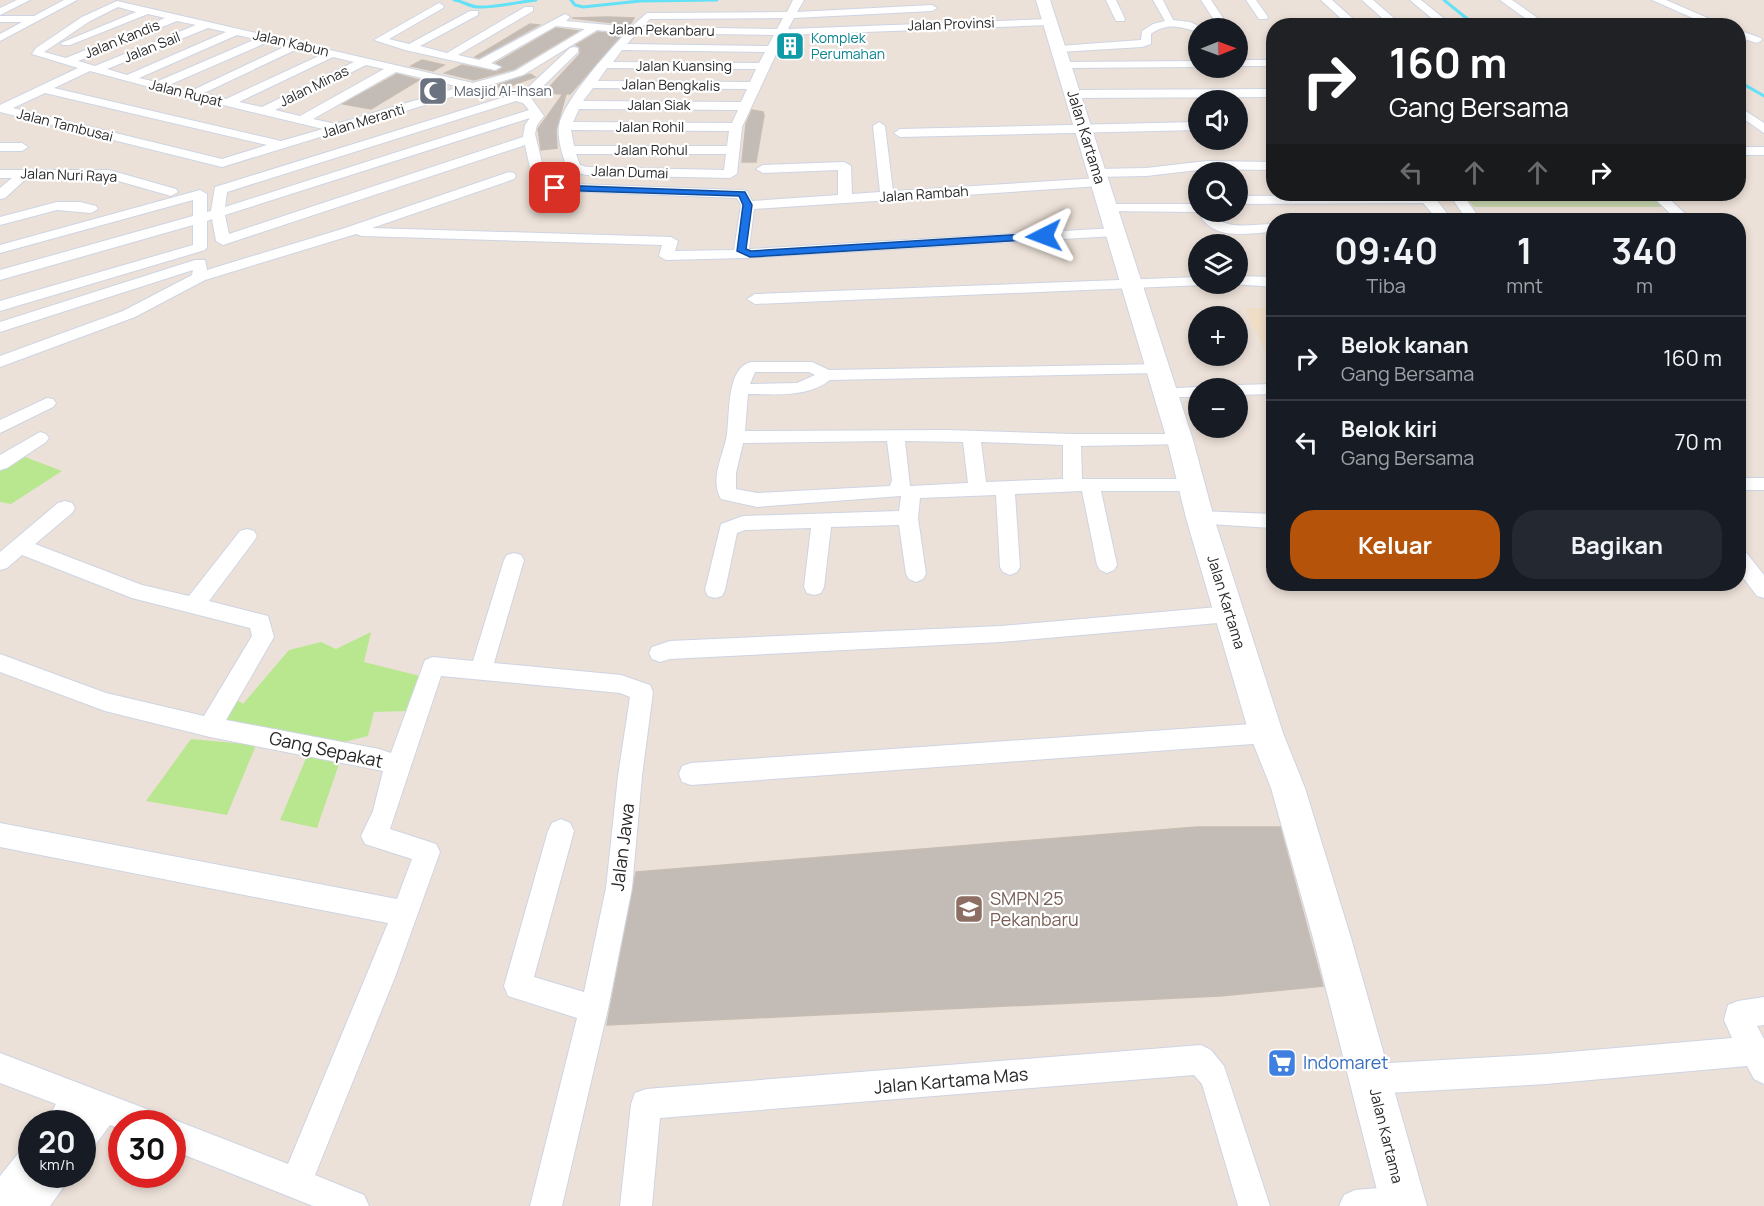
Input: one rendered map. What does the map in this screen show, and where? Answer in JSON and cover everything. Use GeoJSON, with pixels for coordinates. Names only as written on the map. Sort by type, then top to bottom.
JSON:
{"type":"FeatureCollection","features":[{"type":"Feature","properties":{"kind":"main road","name":"Jalan Kartama"},"geometry":{"type":"LineString","coordinates":[[1054,34],[1180,440],[1200,518],[1229,614],[1266,733],[1287,788],[1332,938],[1403,1204]]}},
{"type":"Feature","properties":{"kind":"street"},"geometry":{"type":"LineString","coordinates":[[0,12],[25,0]]}},
{"type":"Feature","properties":{"kind":"street"},"geometry":{"type":"LineString","coordinates":[[0,39],[72,0]]}},
{"type":"Feature","properties":{"kind":"street","name":"Jalan Dumai"},"geometry":{"type":"LineString","coordinates":[[565,126],[573,168],[587,171],[730,174],[736,127],[744,106],[771,49],[799,0]]}},
{"type":"Feature","properties":{"kind":"street"},"geometry":{"type":"LineString","coordinates":[[1111,0],[1120,19]]}},
{"type":"Feature","properties":{"kind":"street"},"geometry":{"type":"LineString","coordinates":[[1158,0],[1169,19]]}},
{"type":"Feature","properties":{"kind":"street"},"geometry":{"type":"LineString","coordinates":[[1206,0],[1218,18]]}},
{"type":"Feature","properties":{"kind":"street"},"geometry":{"type":"LineString","coordinates":[[1251,0],[1263,17]]}},
{"type":"Feature","properties":{"kind":"street"},"geometry":{"type":"LineString","coordinates":[[1326,0],[1347,18]]}},
{"type":"Feature","properties":{"kind":"street"},"geometry":{"type":"LineString","coordinates":[[1367,0],[1388,18]]}},
{"type":"Feature","properties":{"kind":"street"},"geometry":{"type":"LineString","coordinates":[[1415,0],[1438,18]]}},
{"type":"Feature","properties":{"kind":"street"},"geometry":{"type":"LineString","coordinates":[[1505,0],[1532,18]]}},
{"type":"Feature","properties":{"kind":"street"},"geometry":{"type":"LineString","coordinates":[[1657,0],[1701,18]]}},
{"type":"Feature","properties":{"kind":"street","name":"Jalan Kabun"},"geometry":{"type":"LineString","coordinates":[[86,19],[117,4],[177,16],[475,87]]}},
{"type":"Feature","properties":{"kind":"street"},"geometry":{"type":"LineString","coordinates":[[565,126],[574,105],[589,84],[621,47],[632,30],[647,16],[790,15],[932,4],[933,25]]}},
{"type":"Feature","properties":{"kind":"street"},"geometry":{"type":"LineString","coordinates":[[439,6],[379,40],[519,73]]}},
{"type":"Feature","properties":{"kind":"street"},"geometry":{"type":"LineString","coordinates":[[449,56],[529,9]]}},
{"type":"Feature","properties":{"kind":"street"},"geometry":{"type":"LineString","coordinates":[[38,54],[147,11]]}},
{"type":"Feature","properties":{"kind":"street"},"geometry":{"type":"LineString","coordinates":[[409,48],[474,13]]}},
{"type":"Feature","properties":{"kind":"street"},"geometry":{"type":"LineString","coordinates":[[555,23],[594,28],[607,14]]}},
{"type":"Feature","properties":{"kind":"street"},"geometry":{"type":"LineString","coordinates":[[481,64],[568,15]]}},
{"type":"Feature","properties":{"kind":"street","name":"Jalan Kandis"},"geometry":{"type":"LineString","coordinates":[[67,62],[177,16]]}},
{"type":"Feature","properties":{"kind":"street"},"geometry":{"type":"LineString","coordinates":[[0,19],[36,19]]}},
{"type":"Feature","properties":{"kind":"street"},"geometry":{"type":"LineString","coordinates":[[38,54],[40,50],[86,19],[110,25]]}},
{"type":"Feature","properties":{"kind":"street","name":"Jalan Sail"},"geometry":{"type":"LineString","coordinates":[[92,69],[209,24]]}},
{"type":"Feature","properties":{"kind":"street","name":"Jalan Provinsi"},"geometry":{"type":"LineString","coordinates":[[781,32],[933,25],[1054,34]]}},
{"type":"Feature","properties":{"kind":"street"},"geometry":{"type":"LineString","coordinates":[[1054,34],[1142,44],[1147,42],[1146,33],[1157,25],[1188,26]]}},
{"type":"Feature","properties":{"kind":"street","name":"Jalan Pekanbaru"},"geometry":{"type":"LineString","coordinates":[[524,98],[594,28],[781,32]]}},
{"type":"Feature","properties":{"kind":"street","name":"Jalan Meranti"},"geometry":{"type":"LineString","coordinates":[[222,163],[519,73],[594,28]]}},
{"type":"Feature","properties":{"kind":"street"},"geometry":{"type":"LineString","coordinates":[[127,79],[238,31]]}},
{"type":"Feature","properties":{"kind":"street"},"geometry":{"type":"LineString","coordinates":[[1054,34],[1188,62]]}},
{"type":"Feature","properties":{"kind":"street"},"geometry":{"type":"LineString","coordinates":[[1746,36],[1756,40],[1746,43]]}},
{"type":"Feature","properties":{"kind":"street"},"geometry":{"type":"LineString","coordinates":[[157,86],[269,38]]}},
{"type":"Feature","properties":{"kind":"street"},"geometry":{"type":"LineString","coordinates":[[0,39],[54,40]]}},
{"type":"Feature","properties":{"kind":"street"},"geometry":{"type":"LineString","coordinates":[[105,134],[297,45]]}},
{"type":"Feature","properties":{"kind":"street"},"geometry":{"type":"LineString","coordinates":[[621,47],[771,49]]}},
{"type":"Feature","properties":{"kind":"street"},"geometry":{"type":"LineString","coordinates":[[225,103],[333,53]]}},
{"type":"Feature","properties":{"kind":"street","name":"Jalan Rupat"},"geometry":{"type":"LineString","coordinates":[[38,54],[225,103],[342,127]]}},
{"type":"Feature","properties":{"kind":"street","name":"Jalan Minas"},"geometry":{"type":"LineString","coordinates":[[263,111],[365,61]]}},
{"type":"Feature","properties":{"kind":"street"},"geometry":{"type":"LineString","coordinates":[[1248,63],[1266,63]]}},
{"type":"Feature","properties":{"kind":"street","name":"Jalan Kuansing"},"geometry":{"type":"LineString","coordinates":[[605,65],[763,66]]}},
{"type":"Feature","properties":{"kind":"street"},"geometry":{"type":"LineString","coordinates":[[302,120],[395,68]]}},
{"type":"Feature","properties":{"kind":"street","name":"Jalan Tambusai"},"geometry":{"type":"LineString","coordinates":[[92,69],[42,89],[2,109],[222,163]]}},
{"type":"Feature","properties":{"kind":"street"},"geometry":{"type":"LineString","coordinates":[[413,88],[432,78]]}},
{"type":"Feature","properties":{"kind":"street","name":"Jalan Bengkalis"},"geometry":{"type":"LineString","coordinates":[[589,84],[754,86]]}},
{"type":"Feature","properties":{"kind":"street"},"geometry":{"type":"LineString","coordinates":[[42,89],[282,145]]}},
{"type":"Feature","properties":{"kind":"street"},"geometry":{"type":"LineString","coordinates":[[1074,94],[1266,93]]}},
{"type":"Feature","properties":{"kind":"street"},"geometry":{"type":"LineString","coordinates":[[0,306],[200,247],[220,190],[507,99],[524,98],[532,103],[537,112],[538,116],[531,125],[530,139],[540,183],[543,187],[737,192],[744,196],[748,205],[741,251],[744,254]]}},
{"type":"Feature","properties":{"kind":"street"},"geometry":{"type":"LineString","coordinates":[[342,127],[394,99]]}},
{"type":"Feature","properties":{"kind":"street","name":"Jalan Siak"},"geometry":{"type":"LineString","coordinates":[[574,105],[744,106]]}},
{"type":"Feature","properties":{"kind":"street"},"geometry":{"type":"LineString","coordinates":[[0,275],[210,217],[537,112]]}},
{"type":"Feature","properties":{"kind":"street"},"geometry":{"type":"LineString","coordinates":[[1746,115],[1764,129]]}},
{"type":"Feature","properties":{"kind":"street","name":"Jalan Rohil"},"geometry":{"type":"LineString","coordinates":[[565,126],[736,127]]}},
{"type":"Feature","properties":{"kind":"street"},"geometry":{"type":"LineString","coordinates":[[879,126],[887,196]]}},
{"type":"Feature","properties":{"kind":"street"},"geometry":{"type":"LineString","coordinates":[[900,133],[1188,126]]}},
{"type":"Feature","properties":{"kind":"street"},"geometry":{"type":"LineString","coordinates":[[0,249],[200,194],[223,241],[530,139]]}},
{"type":"Feature","properties":{"kind":"street"},"geometry":{"type":"LineString","coordinates":[[0,147],[22,147]]}},
{"type":"Feature","properties":{"kind":"street","name":"Jalan Rohul"},"geometry":{"type":"LineString","coordinates":[[570,150],[732,150]]}},
{"type":"Feature","properties":{"kind":"street"},"geometry":{"type":"LineString","coordinates":[[1746,151],[1764,151]]}},
{"type":"Feature","properties":{"kind":"street"},"geometry":{"type":"LineString","coordinates":[[763,169],[843,160],[845,199]]}},
{"type":"Feature","properties":{"kind":"street"},"geometry":{"type":"LineString","coordinates":[[1104,199],[1146,172],[1207,165],[1266,166]]}},
{"type":"Feature","properties":{"kind":"street","name":"Jalan Nuri Raya"},"geometry":{"type":"LineString","coordinates":[[0,174],[109,174],[171,192]]}},
{"type":"Feature","properties":{"kind":"street"},"geometry":{"type":"LineString","coordinates":[[0,195],[24,174]]}},
{"type":"Feature","properties":{"kind":"street"},"geometry":{"type":"LineString","coordinates":[[0,362],[129,314],[200,277],[347,231],[509,176]]}},
{"type":"Feature","properties":{"kind":"street","name":"Jalan Rambah"},"geometry":{"type":"LineString","coordinates":[[748,205],[887,196],[1104,199]]}},
{"type":"Feature","properties":{"kind":"street"},"geometry":{"type":"LineString","coordinates":[[347,231],[671,241],[666,256],[744,254],[1104,199],[1188,207]]}},
{"type":"Feature","properties":{"kind":"street"},"geometry":{"type":"LineString","coordinates":[[1248,200],[1266,200]]}},
{"type":"Feature","properties":{"kind":"street"},"geometry":{"type":"LineString","coordinates":[[1429,201],[1440,213]]}},
{"type":"Feature","properties":{"kind":"street"},"geometry":{"type":"LineString","coordinates":[[1665,201],[1677,213]]}},
{"type":"Feature","properties":{"kind":"street"},"geometry":{"type":"LineString","coordinates":[[0,204],[42,204],[50,207]]}},
{"type":"Feature","properties":{"kind":"street"},"geometry":{"type":"LineString","coordinates":[[0,221],[50,207],[70,205],[91,209]]}},
{"type":"Feature","properties":{"kind":"street"},"geometry":{"type":"LineString","coordinates":[[1212,222],[1221,228],[1266,228]]}},
{"type":"Feature","properties":{"kind":"street"},"geometry":{"type":"LineString","coordinates":[[0,327],[200,263],[200,277]]}},
{"type":"Feature","properties":{"kind":"street"},"geometry":{"type":"LineString","coordinates":[[1248,281],[1266,282]]}},
{"type":"Feature","properties":{"kind":"street"},"geometry":{"type":"LineString","coordinates":[[755,299],[1188,282]]}},
{"type":"Feature","properties":{"kind":"street"},"geometry":{"type":"LineString","coordinates":[[895,437],[901,487],[894,492],[757,500],[728,494],[726,489],[730,458],[736,437],[741,389],[797,388],[818,383],[826,375],[1160,380],[1188,389]]}},
{"type":"Feature","properties":{"kind":"street"},"geometry":{"type":"LineString","coordinates":[[1248,390],[1266,389]]}},
{"type":"Feature","properties":{"kind":"street"},"geometry":{"type":"LineString","coordinates":[[0,427],[47,403]]}},
{"type":"Feature","properties":{"kind":"street"},"geometry":{"type":"LineString","coordinates":[[736,437],[1180,440]]}},
{"type":"Feature","properties":{"kind":"street"},"geometry":{"type":"LineString","coordinates":[[971,437],[978,489]]}},
{"type":"Feature","properties":{"kind":"street"},"geometry":{"type":"LineString","coordinates":[[0,464],[40,438]]}},
{"type":"Feature","properties":{"kind":"street"},"geometry":{"type":"LineString","coordinates":[[1072,440],[1082,485],[1107,566]]}},
{"type":"Feature","properties":{"kind":"street"},"geometry":{"type":"LineString","coordinates":[[1746,484],[1764,484]]}},
{"type":"Feature","properties":{"kind":"street"},"geometry":{"type":"LineString","coordinates":[[916,574],[908,518],[911,492],[1082,485],[1192,485]]}},
{"type":"Feature","properties":{"kind":"street"},"geometry":{"type":"LineString","coordinates":[[1005,489],[1010,567]]}},
{"type":"Feature","properties":{"kind":"street"},"geometry":{"type":"LineString","coordinates":[[0,563],[65,508]]}},
{"type":"Feature","properties":{"kind":"street"},"geometry":{"type":"LineString","coordinates":[[715,590],[728,529],[733,526],[908,518]]}},
{"type":"Feature","properties":{"kind":"street"},"geometry":{"type":"LineString","coordinates":[[1200,518],[1266,521]]}},
{"type":"Feature","properties":{"kind":"street"},"geometry":{"type":"LineString","coordinates":[[814,587],[822,522]]}},
{"type":"Feature","properties":{"kind":"street"},"geometry":{"type":"LineString","coordinates":[[194,605],[248,536]]}},
{"type":"Feature","properties":{"kind":"street"},"geometry":{"type":"LineString","coordinates":[[21,547],[139,592],[260,622],[263,638],[210,727]]}},
{"type":"Feature","properties":{"kind":"street"},"geometry":{"type":"LineString","coordinates":[[481,671],[514,560]]}},
{"type":"Feature","properties":{"kind":"street"},"geometry":{"type":"LineString","coordinates":[[1746,566],[1764,590]]}},
{"type":"Feature","properties":{"kind":"street"},"geometry":{"type":"LineString","coordinates":[[660,653],[670,650],[1001,634],[1229,614]]}},
{"type":"Feature","properties":{"kind":"street","name":"Gang Sepakat"},"geometry":{"type":"LineString","coordinates":[[0,663],[105,702],[210,727],[379,759],[391,764],[396,772],[386,811],[374,836],[427,852],[381,977],[296,1182]]}},
{"type":"Feature","properties":{"kind":"street","name":"Jalan Jawa"},"geometry":{"type":"LineString","coordinates":[[396,772],[433,666],[621,684],[642,692],[630,776],[619,888],[594,1009],[546,1206]]}},
{"type":"Feature","properties":{"kind":"street"},"geometry":{"type":"LineString","coordinates":[[691,774],[1266,733]]}},
{"type":"Feature","properties":{"kind":"street"},"geometry":{"type":"LineString","coordinates":[[561,831],[518,986],[594,1009]]}},
{"type":"Feature","properties":{"kind":"street"},"geometry":{"type":"LineString","coordinates":[[0,835],[404,913]]}},
{"type":"Feature","properties":{"kind":"street"},"geometry":{"type":"LineString","coordinates":[[1371,1079],[1758,1060],[1738,1020],[1738,1015],[1764,1011]]}},
{"type":"Feature","properties":{"kind":"street","name":"Jalan Kartama Mas"},"geometry":{"type":"LineString","coordinates":[[636,1206],[646,1104],[1201,1060],[1214,1076],[1254,1206]]}},
{"type":"Feature","properties":{"kind":"street"},"geometry":{"type":"LineString","coordinates":[[0,1068],[112,1110]]}},
{"type":"Feature","properties":{"kind":"street"},"geometry":{"type":"LineString","coordinates":[[81,1110],[93,1102]]}},
{"type":"Feature","properties":{"kind":"street"},"geometry":{"type":"LineString","coordinates":[[90,1110],[93,1102]]}},
{"type":"Feature","properties":{"kind":"street"},"geometry":{"type":"LineString","coordinates":[[186,1139],[353,1206]]}},
{"type":"Feature","properties":{"kind":"street"},"geometry":{"type":"LineString","coordinates":[[0,1202],[18,1179]]}},
{"type":"Feature","properties":{"kind":"street"},"geometry":{"type":"LineString","coordinates":[[30,1206],[44,1188]]}},
{"type":"Feature","properties":{"kind":"street"},"geometry":{"type":"LineString","coordinates":[[1355,1206],[1403,1204]]}},
{"type":"Feature","properties":{"kind":"shaded area"},"geometry":{"type":"Polygon","coordinates":[[[1248,308],[1266,308],[1266,351],[1248,316],[1248,308]]]}},
{"type":"Feature","properties":{"kind":"green space"},"geometry":{"type":"Polygon","coordinates":[[[1469,201],[1660,201],[1666,207],[1474,207],[1469,201]]]}},
{"type":"Feature","properties":{"kind":"green space"},"geometry":{"type":"Polygon","coordinates":[[[20,455],[62,471],[11,504],[0,502],[0,468],[20,455]]]}},
{"type":"Feature","properties":{"kind":"green space"},"geometry":{"type":"Polygon","coordinates":[[[371,632],[364,662],[420,676],[408,711],[374,712],[368,736],[340,743],[225,722],[232,696],[243,704],[289,650],[321,642],[336,649],[371,632]]]}},
{"type":"Feature","properties":{"kind":"green space"},"geometry":{"type":"Polygon","coordinates":[[[191,739],[256,745],[227,815],[146,801],[191,739]]]}},
{"type":"Feature","properties":{"kind":"green space"},"geometry":{"type":"Polygon","coordinates":[[[307,756],[340,761],[317,828],[280,820],[307,756]]]}},
{"type":"Feature","properties":{"kind":"building"},"geometry":{"type":"Polygon","coordinates":[[[608,17],[634,18],[630,25],[572,18],[608,17]]]}},
{"type":"Feature","properties":{"kind":"building"},"geometry":{"type":"Polygon","coordinates":[[[530,24],[539,25],[479,58],[475,57],[530,24]]]}},
{"type":"Feature","properties":{"kind":"building"},"geometry":{"type":"Polygon","coordinates":[[[556,28],[578,31],[514,69],[474,80],[445,73],[462,65],[496,72],[503,68],[496,63],[556,28]]]}},
{"type":"Feature","properties":{"kind":"building"},"geometry":{"type":"Polygon","coordinates":[[[598,32],[621,35],[570,94],[566,94],[556,130],[557,148],[541,150],[538,129],[563,94],[544,93],[580,54],[580,47],[576,45],[598,32]]]}},
{"type":"Feature","properties":{"kind":"building"},"geometry":{"type":"Polygon","coordinates":[[[422,60],[444,65],[433,71],[411,66],[422,60]]]}},
{"type":"Feature","properties":{"kind":"building"},"geometry":{"type":"Polygon","coordinates":[[[397,74],[419,80],[371,109],[343,104],[397,74]]]}},
{"type":"Feature","properties":{"kind":"building"},"geometry":{"type":"Polygon","coordinates":[[[530,74],[535,77],[504,88],[495,86],[530,74]]]}},
{"type":"Feature","properties":{"kind":"building"},"geometry":{"type":"Polygon","coordinates":[[[752,110],[763,112],[764,115],[756,162],[742,162],[746,124],[752,110]]]}},
{"type":"Feature","properties":{"kind":"building","name":"SMPN 25 Pekanbaru"},"geometry":{"type":"Polygon","coordinates":[[[1197,827],[1280,827],[1323,986],[1220,996],[607,1025],[636,872],[1197,827]]]}},
{"type":"Feature","properties":{"kind":"waterway"},"geometry":{"type":"LineString","coordinates":[[454,0],[484,7],[536,0]]}},
{"type":"Feature","properties":{"kind":"waterway"},"geometry":{"type":"LineString","coordinates":[[571,0],[575,5],[583,7],[640,1],[717,0]]}},
{"type":"Feature","properties":{"kind":"waterway"},"geometry":{"type":"LineString","coordinates":[[1444,0],[1466,18]]}},
{"type":"Feature","properties":{"kind":"waterway"},"geometry":{"type":"LineString","coordinates":[[1746,86],[1764,96]]}},
{"type":"Feature","properties":{"kind":"place","name":"Komplek Perumahan"},"geometry":{"type":"Point","coordinates":[790,46]}},
{"type":"Feature","properties":{"kind":"place","name":"Masjid Al-Ihsan"},"geometry":{"type":"Point","coordinates":[433,91]}},
{"type":"Feature","properties":{"kind":"place","name":"SMPN 25 Pekanbaru"},"geometry":{"type":"Point","coordinates":[969,909]}},
{"type":"Feature","properties":{"kind":"place","name":"Indomaret"},"geometry":{"type":"Point","coordinates":[1282,1063]}},
{"type":"Feature","properties":{"kind":"route"},"geometry":{"type":"LineString","coordinates":[[555,188],[737,192],[742,194],[748,205],[741,251],[744,254],[1044,236]]}}]}
